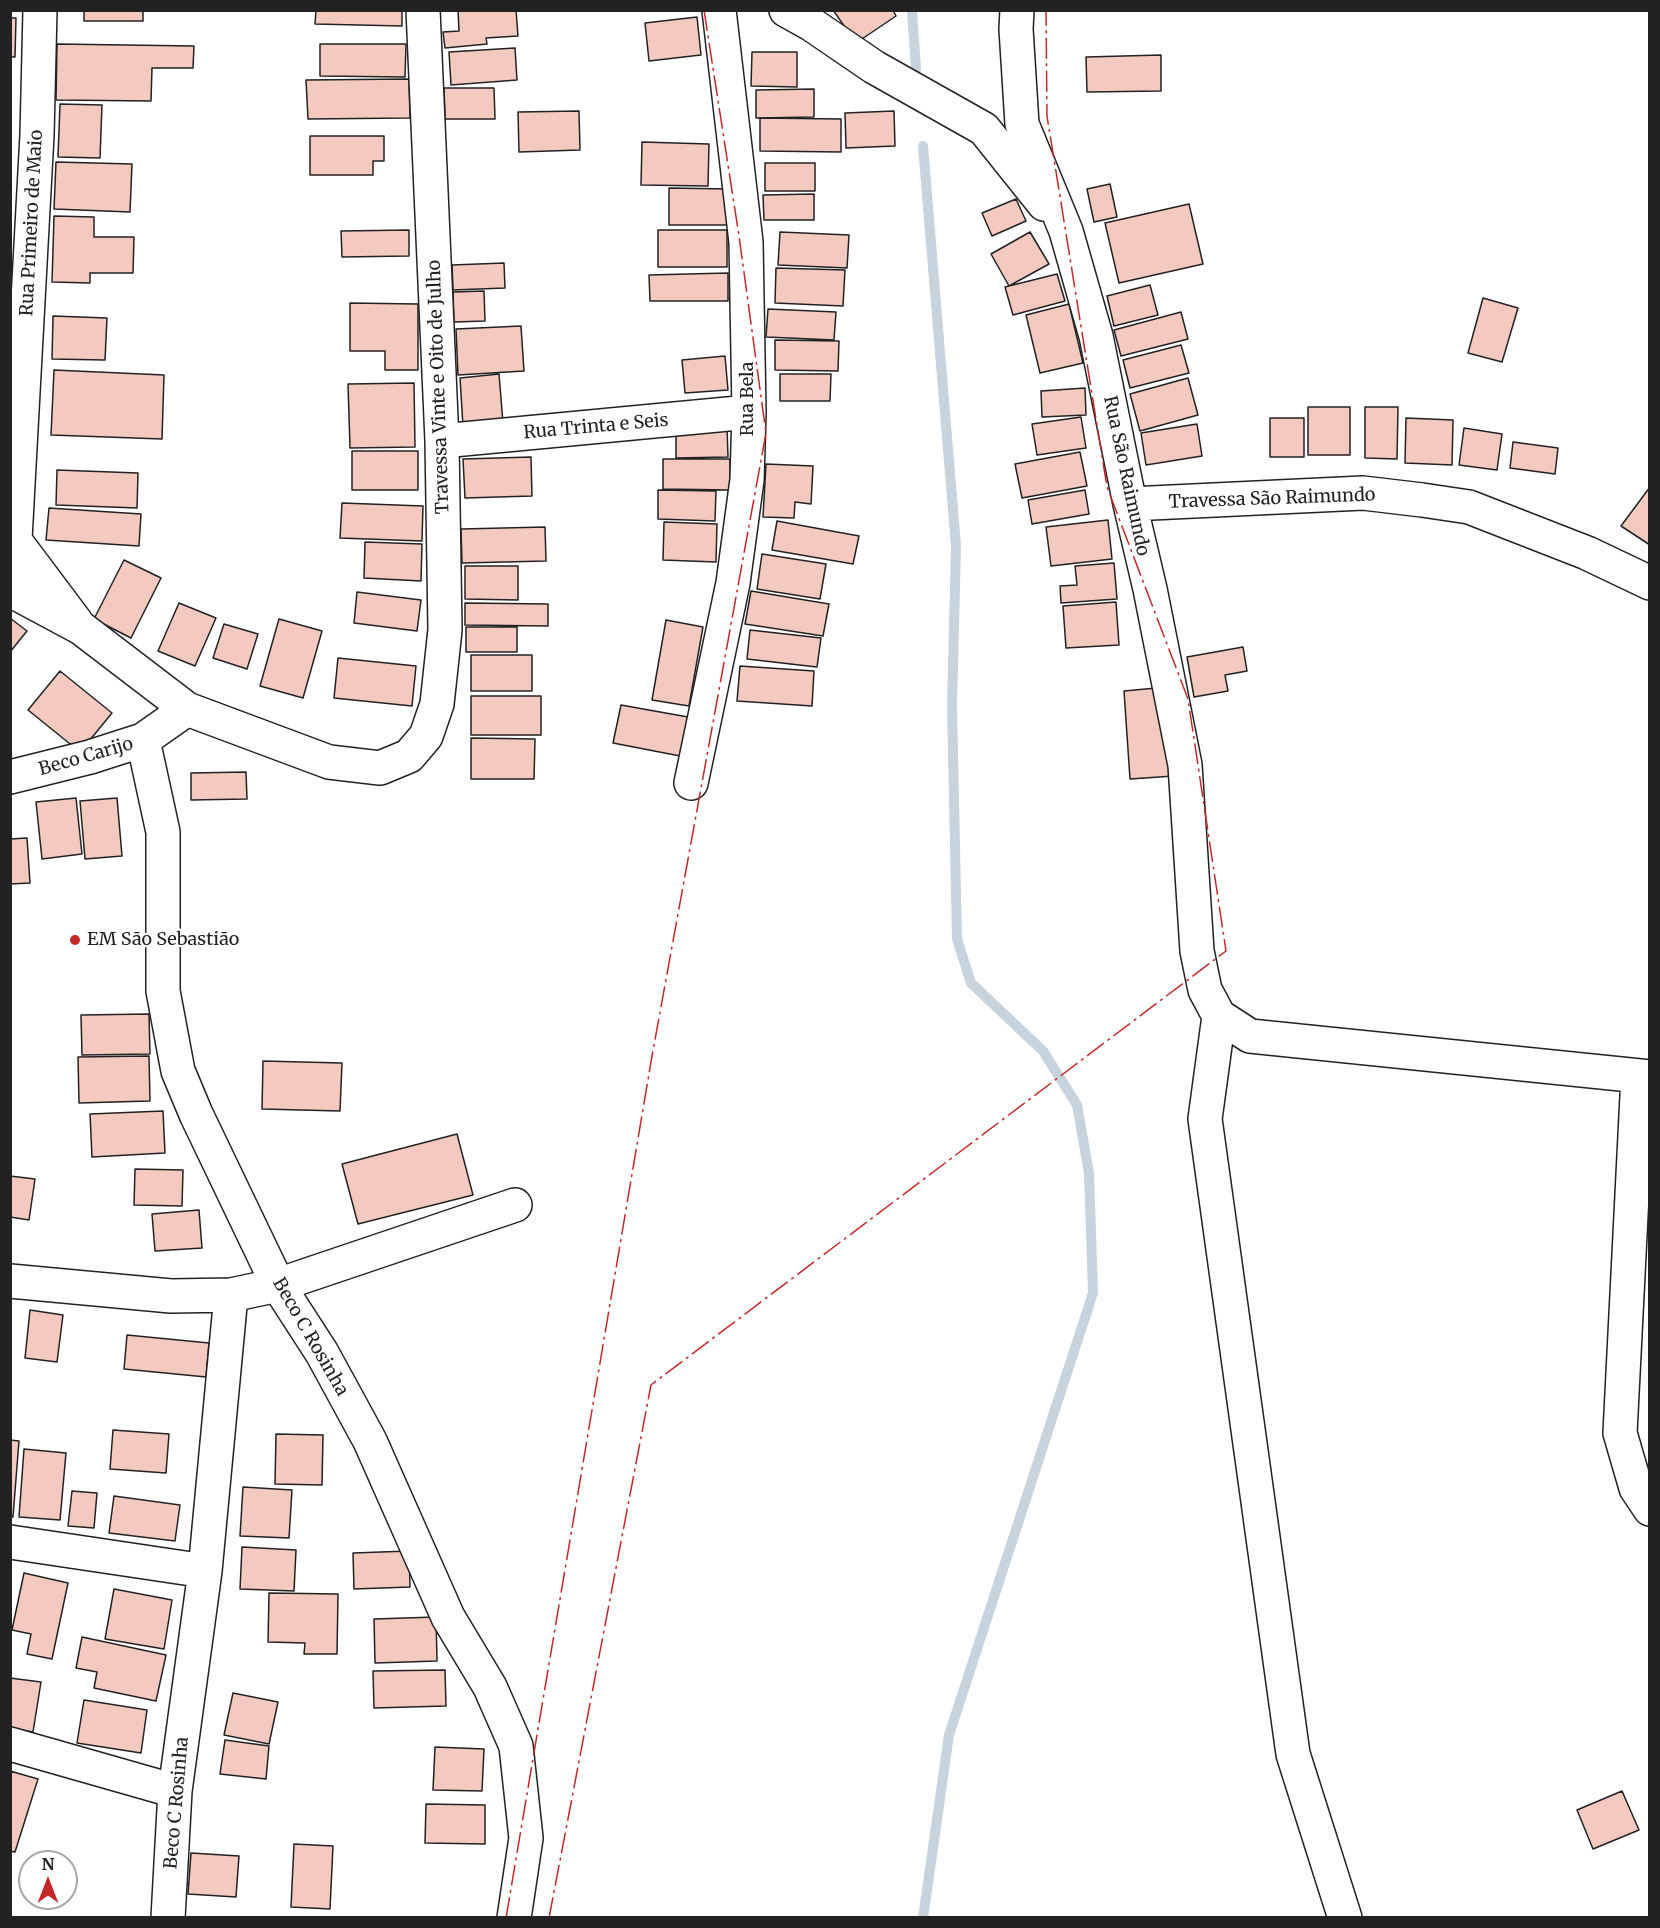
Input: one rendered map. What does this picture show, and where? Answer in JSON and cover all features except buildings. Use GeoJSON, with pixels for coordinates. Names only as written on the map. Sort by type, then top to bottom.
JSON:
{"type":"FeatureCollection","features":[{"type":"Feature","properties":{"kind":"street","name":"Rua Primeiro de Maio"},"geometry":{"type":"LineString","coordinates":[[10,578],[37,135],[40,10]]}},
{"type":"Feature","properties":{"kind":"street","name":"Travessa Vinte e Oito de Julho"},"geometry":{"type":"LineString","coordinates":[[187,709],[329,762],[380,768],[409,756],[426,736],[437,704],[445,630],[442,441],[423,10]]}},
{"type":"Feature","properties":{"kind":"street","name":"Rua Bela"},"geometry":{"type":"LineString","coordinates":[[691,783],[733,583],[747,480],[749,412],[746,242],[720,10]]}},
{"type":"Feature","properties":{"kind":"street"},"geometry":{"type":"LineString","coordinates":[[786,10],[811,24],[874,67],[984,129],[1066,231]]}},
{"type":"Feature","properties":{"kind":"street","name":"Rua São Raimundo"},"geometry":{"type":"LineString","coordinates":[[1017,10],[1016,29],[1023,124],[1066,231],[1096,336],[1185,765],[1197,951],[1205,990],[1219,1016]]}},
{"type":"Feature","properties":{"kind":"street","name":"Rua Trinta e Seis"},"geometry":{"type":"LineString","coordinates":[[442,441],[749,412]]}},
{"type":"Feature","properties":{"kind":"street","name":"Travessa São Raimundo"},"geometry":{"type":"LineString","coordinates":[[1130,504],[1363,493],[1470,507],[1587,553],[1650,583]]}},
{"type":"Feature","properties":{"kind":"street"},"geometry":{"type":"LineString","coordinates":[[13,537],[81,628]]}},
{"type":"Feature","properties":{"kind":"street"},"geometry":{"type":"LineString","coordinates":[[10,590],[81,628],[187,709]]}},
{"type":"Feature","properties":{"kind":"street","name":"Beco Carijo"},"geometry":{"type":"LineString","coordinates":[[10,777],[90,758],[142,740],[187,709]]}},
{"type":"Feature","properties":{"kind":"street","name":"Beco C Rosinha"},"geometry":{"type":"LineString","coordinates":[[142,740],[163,832],[163,991],[178,1071],[196,1114],[278,1285],[322,1353],[370,1441],[448,1617],[490,1687],[516,1746],[526,1838],[514,1917]]}},
{"type":"Feature","properties":{"kind":"street"},"geometry":{"type":"LineString","coordinates":[[1345,1917],[1293,1754],[1205,1119],[1219,1016],[1250,1036],[1644,1077],[1620,1433],[1636,1488],[1650,1509]]}},
{"type":"Feature","properties":{"kind":"street"},"geometry":{"type":"LineString","coordinates":[[10,1281],[171,1296],[231,1294],[278,1285],[515,1205]]}},
{"type":"Feature","properties":{"kind":"street","name":"Beco C Rosinha"},"geometry":{"type":"LineString","coordinates":[[168,1917],[175,1791],[205,1571],[231,1294]]}},
{"type":"Feature","properties":{"kind":"street"},"geometry":{"type":"LineString","coordinates":[[10,1542],[205,1571]]}},
{"type":"Feature","properties":{"kind":"street"},"geometry":{"type":"LineString","coordinates":[[10,1744],[175,1791]]}},
{"type":"Feature","properties":{"kind":"waterway"},"geometry":{"type":"LineString","coordinates":[[912,10],[916,69]]}},
{"type":"Feature","properties":{"kind":"waterway"},"geometry":{"type":"LineString","coordinates":[[923,146],[956,546],[952,706],[957,939],[971,983],[1043,1051],[1077,1105],[1089,1173],[1093,1293],[949,1735],[923,1918]]}},
{"type":"Feature","properties":{"kind":"power"},"geometry":{"type":"LineString","coordinates":[[506,1918],[652,1056],[766,433],[739,236],[704,10]]}},
{"type":"Feature","properties":{"kind":"power"},"geometry":{"type":"LineString","coordinates":[[549,1918],[651,1385],[1226,951],[1188,699],[1107,487],[1047,116],[1046,10]]}},
{"type":"Feature","properties":{"kind":"place","name":"EM São Sebastião"},"geometry":{"type":"Point","coordinates":[75,940]}}]}
